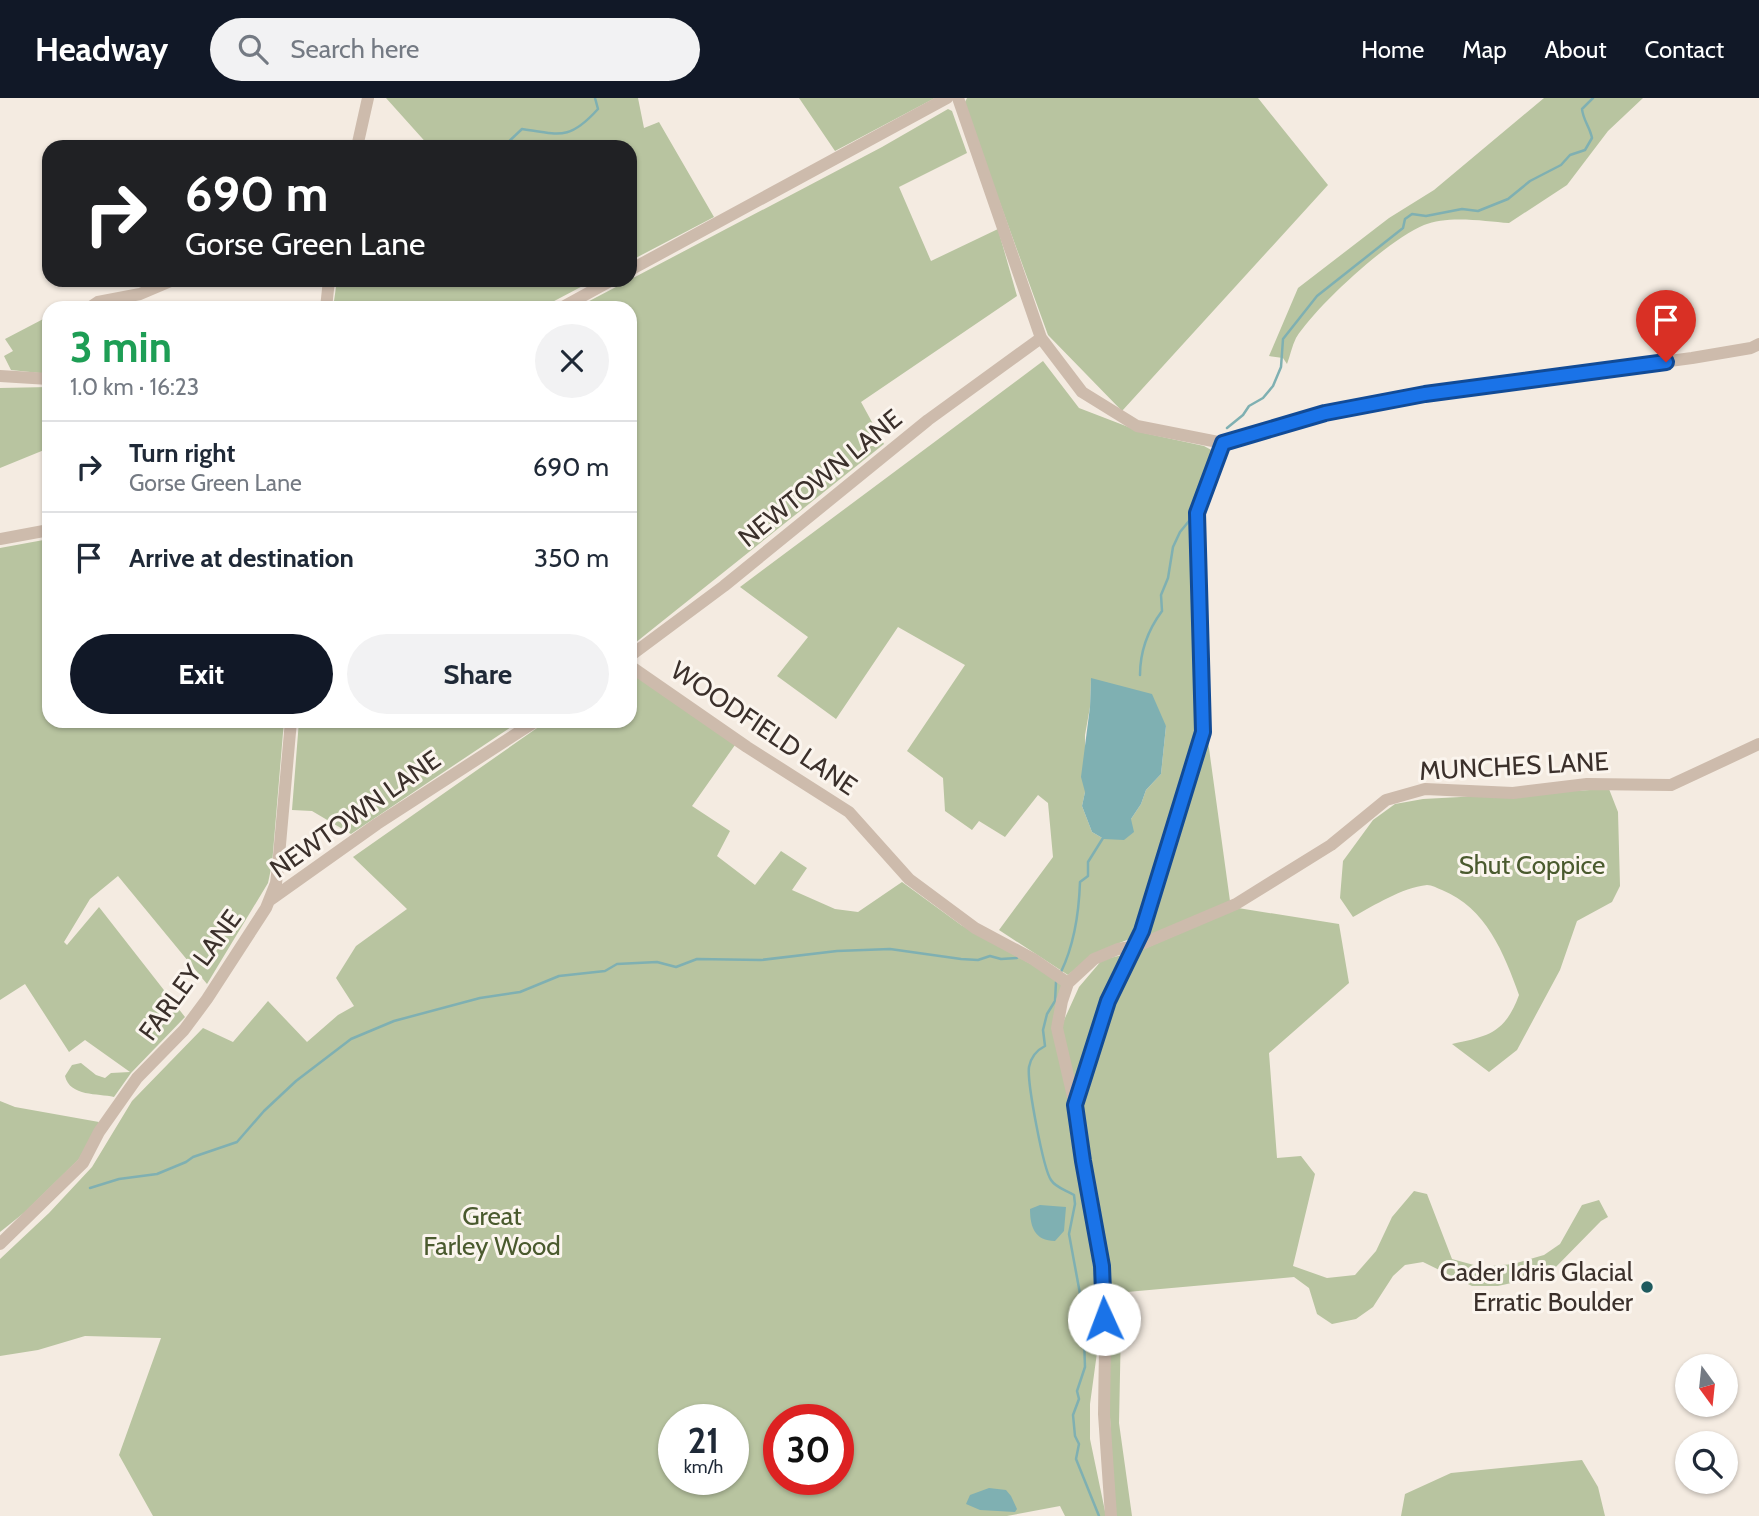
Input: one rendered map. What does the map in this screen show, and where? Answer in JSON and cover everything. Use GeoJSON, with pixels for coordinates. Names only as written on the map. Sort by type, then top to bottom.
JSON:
{"type":"FeatureCollection","features":[{"type":"Feature","properties":{"kind":"street"},"geometry":{"type":"LineString","coordinates":[[359,140],[368,98]]}},
{"type":"Feature","properties":{"kind":"street"},"geometry":{"type":"LineString","coordinates":[[637,266],[947,98]]}},
{"type":"Feature","properties":{"kind":"street"},"geometry":{"type":"LineString","coordinates":[[958,98],[1041,338],[1082,392],[1137,426],[1223,443],[1325,413],[1425,394],[1692,358],[1751,348],[1759,344]]}},
{"type":"Feature","properties":{"kind":"street"},"geometry":{"type":"LineString","coordinates":[[103,301],[140,294],[156,287]]}},
{"type":"Feature","properties":{"kind":"street"},"geometry":{"type":"LineString","coordinates":[[574,301],[599,287]]}},
{"type":"Feature","properties":{"kind":"street","name":"NEWTOWN LANE"},"geometry":{"type":"LineString","coordinates":[[637,651],[724,586],[928,420],[1041,338]]}},
{"type":"Feature","properties":{"kind":"street"},"geometry":{"type":"LineString","coordinates":[[0,376],[42,379]]}},
{"type":"Feature","properties":{"kind":"street"},"geometry":{"type":"LineString","coordinates":[[1075,1105],[1108,1001],[1137,946],[1203,732],[1197,513],[1223,443]]}},
{"type":"Feature","properties":{"kind":"street"},"geometry":{"type":"LineString","coordinates":[[0,539],[42,531]]}},
{"type":"Feature","properties":{"kind":"street","name":"WOODFIELD LANE"},"geometry":{"type":"LineString","coordinates":[[637,671],[747,747],[849,812],[909,879],[975,928],[1033,959],[1069,983]]}},
{"type":"Feature","properties":{"kind":"street","name":"FARLEY LANE"},"geometry":{"type":"LineString","coordinates":[[0,1244],[83,1163],[99,1132],[138,1078],[184,1030],[207,999],[270,900],[276,883],[282,834],[290,728]]}},
{"type":"Feature","properties":{"kind":"street","name":"NEWTOWN LANE"},"geometry":{"type":"LineString","coordinates":[[270,900],[377,824],[525,728]]}},
{"type":"Feature","properties":{"kind":"street","name":"MUNCHES LANE"},"geometry":{"type":"LineString","coordinates":[[1137,946],[1236,904],[1331,845],[1386,800],[1425,789],[1513,793],[1587,784],[1671,785],[1759,744]]}},
{"type":"Feature","properties":{"kind":"street"},"geometry":{"type":"LineString","coordinates":[[1111,1516],[1104,1414],[1102,1266],[1075,1105],[1057,1028],[1062,1001],[1069,983],[1094,959],[1118,948],[1137,946]]}},
{"type":"Feature","properties":{"kind":"green space"},"geometry":{"type":"Polygon","coordinates":[[[386,98],[638,98],[644,128],[659,122],[714,217],[637,257],[637,140],[424,140],[386,98]]]}},
{"type":"Feature","properties":{"kind":"green space"},"geometry":{"type":"Polygon","coordinates":[[[799,98],[935,98],[835,151],[799,98]]]}},
{"type":"Feature","properties":{"kind":"green space"},"geometry":{"type":"Polygon","coordinates":[[[967,98],[1258,98],[1328,185],[1122,411],[1048,335],[964,104],[967,98]]]}},
{"type":"Feature","properties":{"kind":"green space"},"geometry":{"type":"Polygon","coordinates":[[[1544,98],[1643,98],[1608,131],[1567,185],[1509,223],[1444,220],[1424,225],[1409,233],[1373,258],[1320,309],[1296,338],[1287,364],[1283,358],[1269,356],[1298,288],[1389,218],[1434,190],[1544,98]]]}},
{"type":"Feature","properties":{"kind":"green space"},"geometry":{"type":"Polygon","coordinates":[[[948,109],[952,111],[967,153],[899,187],[931,261],[998,229],[1017,296],[861,402],[884,444],[637,641],[637,301],[589,301],[616,287],[637,287],[637,276],[882,147],[948,109]]]}},
{"type":"Feature","properties":{"kind":"green space"},"geometry":{"type":"Polygon","coordinates":[[[336,287],[581,287],[554,301],[334,301],[336,287]]]}},
{"type":"Feature","properties":{"kind":"green space"},"geometry":{"type":"Polygon","coordinates":[[[42,320],[42,373],[11,370],[4,356],[13,351],[5,339],[42,320]]]}},
{"type":"Feature","properties":{"kind":"green space"},"geometry":{"type":"Polygon","coordinates":[[[1043,361],[1079,408],[1144,433],[1204,446],[1215,452],[1194,515],[1197,731],[1133,938],[1099,953],[1068,975],[999,930],[1053,857],[1048,803],[1038,795],[1005,837],[979,821],[972,830],[945,811],[943,778],[907,751],[965,665],[898,627],[836,719],[777,676],[808,637],[740,587],[1043,361]],[[1091,679],[1082,806],[1092,832],[1104,839],[1131,819],[1146,790],[1161,774],[1166,726],[1091,679]]]}},
{"type":"Feature","properties":{"kind":"green space"},"geometry":{"type":"Polygon","coordinates":[[[42,387],[42,451],[0,468],[0,388],[42,387]]]}},
{"type":"Feature","properties":{"kind":"green space"},"geometry":{"type":"Polygon","coordinates":[[[42,540],[42,728],[283,728],[272,864],[268,883],[207,984],[118,876],[90,899],[64,942],[67,945],[99,907],[185,1017],[131,1073],[114,1097],[78,1091],[68,1083],[65,1076],[72,1065],[81,1063],[96,1075],[105,1078],[111,1073],[130,1072],[85,1040],[69,1052],[25,984],[0,1000],[0,548],[42,540]]]}},
{"type":"Feature","properties":{"kind":"green space","name":"Great Farley Wood"},"geometry":{"type":"Polygon","coordinates":[[[637,676],[735,745],[692,806],[730,831],[717,856],[755,885],[781,851],[807,868],[792,890],[835,909],[858,912],[902,882],[961,925],[1070,986],[1052,1028],[1069,1101],[1096,1288],[1099,1338],[1090,1404],[1090,1439],[1106,1516],[1065,1516],[1060,1506],[1007,1516],[153,1516],[119,1455],[161,1338],[85,1336],[38,1350],[0,1356],[0,1259],[49,1213],[92,1167],[132,1101],[203,1028],[233,1042],[268,1001],[307,1042],[338,1015],[354,1006],[336,978],[356,946],[407,909],[353,857],[537,728],[637,728],[637,676]]]}},
{"type":"Feature","properties":{"kind":"green space"},"geometry":{"type":"Polygon","coordinates":[[[298,728],[510,728],[351,834],[312,811],[292,810],[298,728]]]}},
{"type":"Feature","properties":{"kind":"green space"},"geometry":{"type":"Polygon","coordinates":[[[1207,734],[1230,901],[1143,939],[1207,734]]]}},
{"type":"Feature","properties":{"kind":"green space","name":"Shut Coppice"},"geometry":{"type":"Polygon","coordinates":[[[1609,789],[1618,812],[1620,886],[1612,902],[1577,921],[1560,970],[1517,1050],[1489,1072],[1452,1044],[1494,1031],[1508,1018],[1519,995],[1507,963],[1491,933],[1470,908],[1457,898],[1429,885],[1398,893],[1353,917],[1340,898],[1343,861],[1373,820],[1395,804],[1423,799],[1609,789]]]}},
{"type":"Feature","properties":{"kind":"green space"},"geometry":{"type":"Polygon","coordinates":[[[1238,908],[1339,924],[1349,983],[1269,1053],[1277,1158],[1301,1156],[1315,1174],[1293,1266],[1327,1278],[1355,1275],[1376,1251],[1392,1217],[1414,1191],[1427,1194],[1452,1259],[1481,1267],[1513,1264],[1544,1255],[1560,1244],[1582,1205],[1599,1200],[1608,1217],[1548,1275],[1498,1286],[1472,1286],[1423,1262],[1405,1265],[1393,1276],[1373,1307],[1356,1319],[1332,1324],[1317,1314],[1309,1288],[1294,1277],[1127,1292],[1121,1326],[1119,1423],[1132,1516],[1114,1516],[1103,1245],[1081,1109],[1111,1005],[1137,952],[1238,908]]]}},
{"type":"Feature","properties":{"kind":"green space"},"geometry":{"type":"Polygon","coordinates":[[[1126,954],[1075,1093],[1060,1029],[1079,987],[1102,960],[1126,954]]]}},
{"type":"Feature","properties":{"kind":"green space"},"geometry":{"type":"Polygon","coordinates":[[[0,1101],[15,1107],[99,1122],[79,1159],[25,1212],[0,1232],[0,1101]]]}},
{"type":"Feature","properties":{"kind":"green space"},"geometry":{"type":"Polygon","coordinates":[[[1582,1460],[1598,1487],[1605,1516],[1401,1516],[1405,1494],[1451,1473],[1582,1460]]]}},
{"type":"Feature","properties":{"kind":"water"},"geometry":{"type":"Polygon","coordinates":[[[1091,678],[1152,694],[1166,726],[1161,774],[1146,790],[1131,819],[1134,832],[1124,840],[1104,839],[1092,832],[1082,806],[1085,792],[1081,777],[1091,678]]]}},
{"type":"Feature","properties":{"kind":"water"},"geometry":{"type":"Polygon","coordinates":[[[1040,1205],[1066,1207],[1064,1231],[1055,1241],[1043,1239],[1035,1232],[1030,1209],[1040,1205]]]}},
{"type":"Feature","properties":{"kind":"water"},"geometry":{"type":"Polygon","coordinates":[[[989,1488],[1006,1490],[1017,1509],[1015,1512],[980,1510],[966,1504],[970,1495],[989,1488]]]}},
{"type":"Feature","properties":{"kind":"waterway"},"geometry":{"type":"LineString","coordinates":[[510,140],[522,129],[546,133],[572,131],[598,109],[595,98]]}},
{"type":"Feature","properties":{"kind":"waterway"},"geometry":{"type":"LineString","coordinates":[[1227,428],[1243,415],[1249,406],[1263,398],[1273,386],[1281,367],[1283,339],[1317,296],[1403,228],[1405,219],[1412,214],[1426,216],[1462,209],[1478,211],[1508,199],[1530,181],[1561,165],[1570,155],[1585,150],[1592,138],[1582,109],[1593,98]]}},
{"type":"Feature","properties":{"kind":"waterway"},"geometry":{"type":"LineString","coordinates":[[1140,675],[1146,641],[1162,611],[1161,595],[1168,578],[1173,547],[1189,521],[1214,448]]}},
{"type":"Feature","properties":{"kind":"waterway"},"geometry":{"type":"LineString","coordinates":[[1061,972],[1075,928],[1080,882],[1088,876],[1088,862],[1103,838]]}},
{"type":"Feature","properties":{"kind":"waterway"},"geometry":{"type":"LineString","coordinates":[[90,1188],[119,1179],[157,1174],[193,1157],[237,1142],[264,1111],[296,1081],[351,1039],[394,1021],[480,998],[520,992],[559,976],[605,971],[617,964],[657,962],[676,967],[697,959],[761,960],[837,951],[890,949],[961,959],[978,960],[990,956],[1001,959],[1017,958]]}},
{"type":"Feature","properties":{"kind":"waterway"},"geometry":{"type":"LineString","coordinates":[[1056,982],[1055,1001],[1047,1014],[1043,1030],[1045,1046],[1033,1057],[1029,1067],[1030,1089],[1036,1125],[1051,1180],[1074,1195],[1075,1204],[1069,1234],[1083,1310],[1085,1367],[1073,1415],[1075,1436],[1079,1444],[1076,1459],[1099,1516]]}},
{"type":"Feature","properties":{"kind":"place","name":"Cader Idris Glacial Erratic Boulder"},"geometry":{"type":"Point","coordinates":[1647,1287]}},
{"type":"Feature","properties":{"kind":"route"},"geometry":{"type":"LineString","coordinates":[[1104,1319],[1102,1266],[1075,1105],[1108,1001],[1137,946],[1203,732],[1197,513],[1223,443],[1325,413],[1425,394],[1666,362]]}}]}
